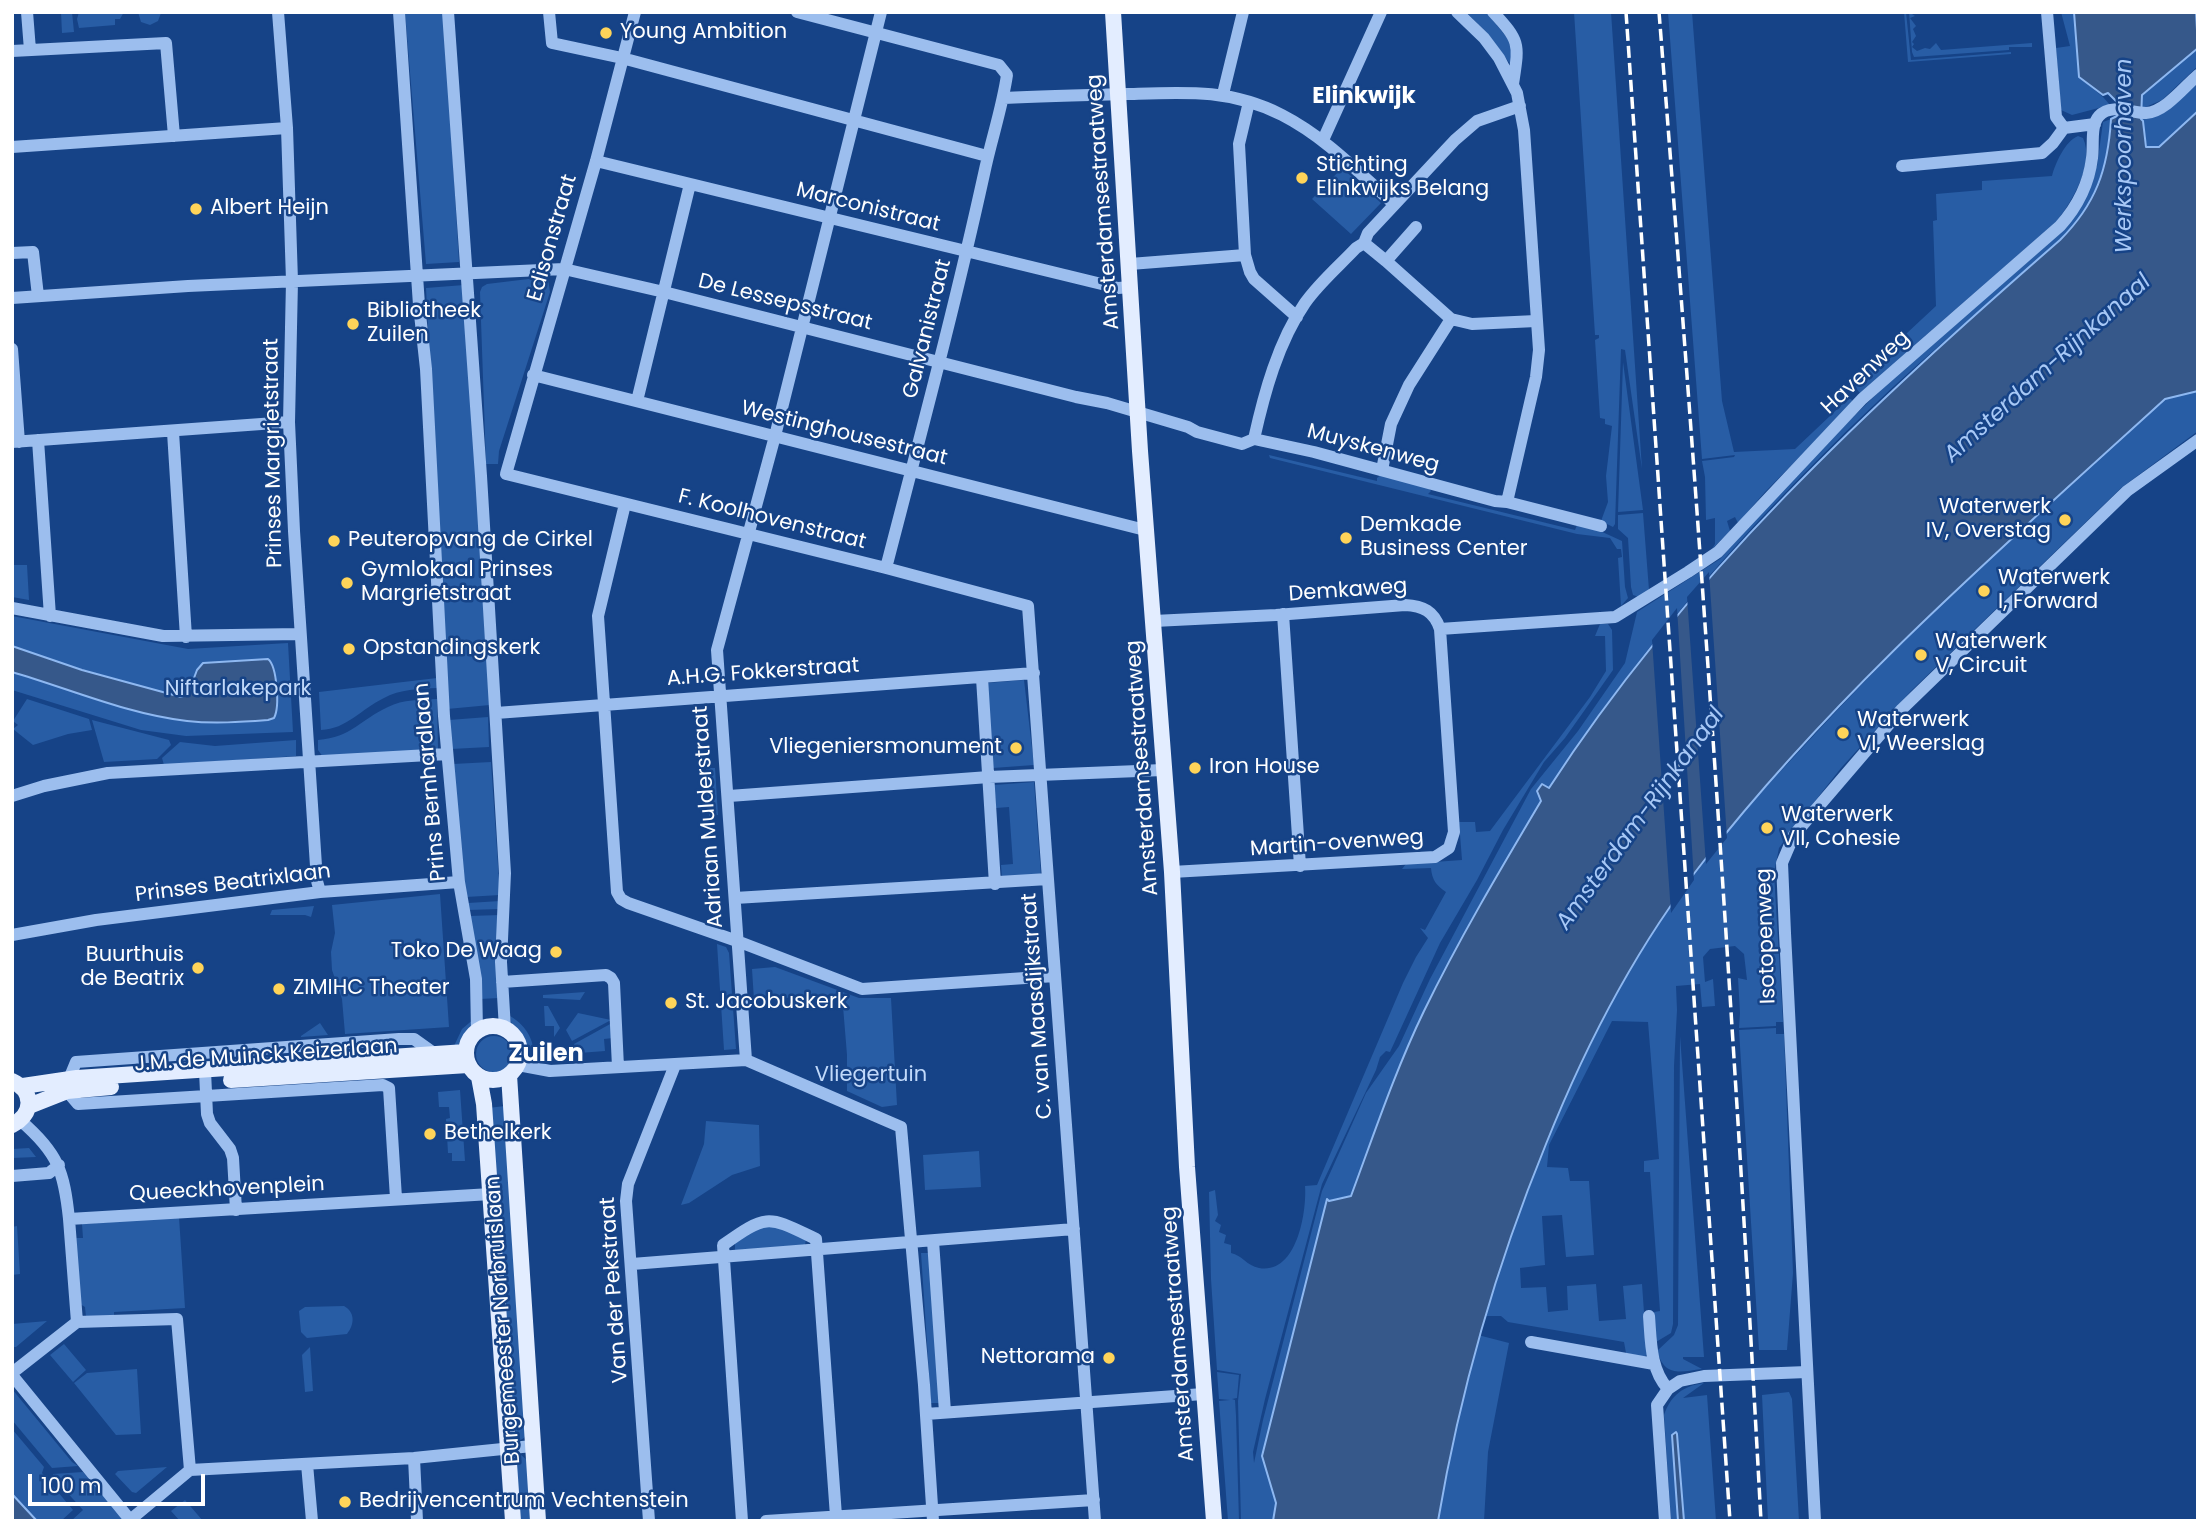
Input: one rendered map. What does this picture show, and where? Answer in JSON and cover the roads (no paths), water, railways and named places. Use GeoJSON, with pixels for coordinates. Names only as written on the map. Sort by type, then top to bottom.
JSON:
{"type":"FeatureCollection","features":[{"type":"Feature","properties":{"kind":"main road","name":"Amsterdamsestraatweg"},"geometry":{"type":"LineString","coordinates":[[1113,12],[1137,412],[1172,872],[1187,1167],[1214,1521]]}},
{"type":"Feature","properties":{"kind":"main road"},"geometry":{"type":"LineString","coordinates":[[486,1027],[505,1029],[514,1035],[521,1055],[514,1070],[500,1080],[489,1081],[471,1065],[477,1031],[486,1027]]}},
{"type":"Feature","properties":{"kind":"main road","name":"J.M. de Muinck Keizerlaan"},"geometry":{"type":"LineString","coordinates":[[206,1083],[435,1054],[471,1065]]}},
{"type":"Feature","properties":{"kind":"main road","name":"Burgemeester Norbruislaan"},"geometry":{"type":"LineString","coordinates":[[471,1065],[484,1104],[513,1521]]}},
{"type":"Feature","properties":{"kind":"main road","name":"J.M. de Muinck Keizerlaan"},"geometry":{"type":"LineString","coordinates":[[18,1083],[206,1083],[471,1065]]}},
{"type":"Feature","properties":{"kind":"main road","name":"Burgemeester Norbruislaan"},"geometry":{"type":"LineString","coordinates":[[514,1070],[538,1521]]}},
{"type":"Feature","properties":{"kind":"main road"},"geometry":{"type":"LineString","coordinates":[[16,1123],[26,1114],[29,1106],[29,1099],[18,1083]]}},
{"type":"Feature","properties":{"kind":"main road","name":"J.M. de Muinck Keizerlaan"},"geometry":{"type":"LineString","coordinates":[[29,1106],[68,1085]]}},
{"type":"Feature","properties":{"kind":"street"},"geometry":{"type":"LineString","coordinates":[[27,12],[30,50]]}},
{"type":"Feature","properties":{"kind":"street","name":"Prinses Margrietstraat"},"geometry":{"type":"LineString","coordinates":[[278,12],[292,281],[289,422],[308,760],[320,892]]}},
{"type":"Feature","properties":{"kind":"street","name":"Prins Bernhardlaan"},"geometry":{"type":"LineString","coordinates":[[400,12],[417,277],[426,369],[447,754],[459,882],[476,979],[477,1031]]}},
{"type":"Feature","properties":{"kind":"street"},"geometry":{"type":"LineString","coordinates":[[448,12],[505,873],[502,982],[505,1029]]}},
{"type":"Feature","properties":{"kind":"street"},"geometry":{"type":"LineString","coordinates":[[549,12],[552,43],[622,58],[987,156]]}},
{"type":"Feature","properties":{"kind":"street","name":"Edisonstraat"},"geometry":{"type":"LineString","coordinates":[[506,474],[596,161],[635,12]]}},
{"type":"Feature","properties":{"kind":"street"},"geometry":{"type":"LineString","coordinates":[[797,12],[999,65],[1007,75],[1004,99],[1181,91],[1223,94],[1249,102],[1282,115],[1323,141],[1394,204]]}},
{"type":"Feature","properties":{"kind":"street","name":"Adriaan Mulderstraat"},"geometry":{"type":"LineString","coordinates":[[746,1060],[717,650],[775,436],[881,12]]}},
{"type":"Feature","properties":{"kind":"street"},"geometry":{"type":"LineString","coordinates":[[1223,94],[1243,12]]}},
{"type":"Feature","properties":{"kind":"street"},"geometry":{"type":"LineString","coordinates":[[1323,141],[1381,12]]}},
{"type":"Feature","properties":{"kind":"street"},"geometry":{"type":"LineString","coordinates":[[1457,12],[1499,58],[1513,84],[1524,130],[1539,350],[1536,377],[1507,502]]}},
{"type":"Feature","properties":{"kind":"street"},"geometry":{"type":"LineString","coordinates":[[1493,12],[1516,40],[1518,48],[1513,84]]}},
{"type":"Feature","properties":{"kind":"street"},"geometry":{"type":"LineString","coordinates":[[2047,12],[2056,117],[2064,128]]}},
{"type":"Feature","properties":{"kind":"street"},"geometry":{"type":"LineString","coordinates":[[12,51],[166,43],[174,136]]}},
{"type":"Feature","properties":{"kind":"street"},"geometry":{"type":"LineString","coordinates":[[1902,166],[2042,153],[2064,128],[2095,124],[2101,113],[2117,110],[2142,113],[2155,111],[2198,75]]}},
{"type":"Feature","properties":{"kind":"street","name":"Galvanistraat"},"geometry":{"type":"LineString","coordinates":[[886,568],[967,253],[987,156],[1004,99]]}},
{"type":"Feature","properties":{"kind":"street"},"geometry":{"type":"LineString","coordinates":[[1249,102],[1239,144],[1245,255],[1254,279],[1297,317]]}},
{"type":"Feature","properties":{"kind":"street"},"geometry":{"type":"LineString","coordinates":[[1254,439],[1265,392],[1297,317],[1321,285],[1364,243],[1368,233],[1455,140],[1477,121],[1520,106]]}},
{"type":"Feature","properties":{"kind":"street","name":"Havenweg"},"geometry":{"type":"LineString","coordinates":[[1440,629],[1615,617],[1718,552],[1862,399],[2060,226],[2082,191],[2092,160],[2095,124]]}},
{"type":"Feature","properties":{"kind":"street"},"geometry":{"type":"LineString","coordinates":[[12,147],[286,128]]}},
{"type":"Feature","properties":{"kind":"street","name":"Marconistraat"},"geometry":{"type":"LineString","coordinates":[[596,161],[967,253],[1118,288],[1131,287]]}},
{"type":"Feature","properties":{"kind":"street"},"geometry":{"type":"LineString","coordinates":[[637,401],[690,184]]}},
{"type":"Feature","properties":{"kind":"street"},"geometry":{"type":"LineString","coordinates":[[1386,261],[1416,227]]}},
{"type":"Feature","properties":{"kind":"street"},"geometry":{"type":"LineString","coordinates":[[1364,243],[1451,319],[1472,324],[1536,321]]}},
{"type":"Feature","properties":{"kind":"street"},"geometry":{"type":"LineString","coordinates":[[12,253],[33,252],[38,296]]}},
{"type":"Feature","properties":{"kind":"street"},"geometry":{"type":"LineString","coordinates":[[1130,264],[1245,255]]}},
{"type":"Feature","properties":{"kind":"street","name":"De Lessepsstraat"},"geometry":{"type":"LineString","coordinates":[[12,298],[292,281],[564,269],[1137,412]]}},
{"type":"Feature","properties":{"kind":"street"},"geometry":{"type":"LineString","coordinates":[[1382,470],[1391,424],[1409,385],[1451,319]]}},
{"type":"Feature","properties":{"kind":"street"},"geometry":{"type":"LineString","coordinates":[[12,349],[16,442],[289,422]]}},
{"type":"Feature","properties":{"kind":"street","name":"Westinghousestraat"},"geometry":{"type":"LineString","coordinates":[[533,375],[1146,530]]}},
{"type":"Feature","properties":{"kind":"street","name":"Muyskenweg"},"geometry":{"type":"LineString","coordinates":[[1137,412],[1242,444],[1254,439],[1601,526]]}},
{"type":"Feature","properties":{"kind":"street"},"geometry":{"type":"LineString","coordinates":[[173,432],[186,637]]}},
{"type":"Feature","properties":{"kind":"street"},"geometry":{"type":"LineString","coordinates":[[38,440],[50,615]]}},
{"type":"Feature","properties":{"kind":"street","name":"Isotopenweg"},"geometry":{"type":"LineString","coordinates":[[1815,1521],[1782,863],[1785,853],[1794,835],[1902,709],[2127,491],[2198,440]]}},
{"type":"Feature","properties":{"kind":"street","name":"F. Koolhovenstraat"},"geometry":{"type":"LineString","coordinates":[[506,474],[1028,606]]}},
{"type":"Feature","properties":{"kind":"street"},"geometry":{"type":"LineString","coordinates":[[625,504],[598,616],[617,892],[621,899],[862,989],[1055,976]]}},
{"type":"Feature","properties":{"kind":"street","name":"C. van Maasdijkstraat"},"geometry":{"type":"LineString","coordinates":[[1028,606],[1095,1521]]}},
{"type":"Feature","properties":{"kind":"street","name":"Demkaweg"},"geometry":{"type":"LineString","coordinates":[[1154,621],[1420,606],[1436,616],[1440,629]]}},
{"type":"Feature","properties":{"kind":"street"},"geometry":{"type":"LineString","coordinates":[[12,608],[163,636],[300,634]]}},
{"type":"Feature","properties":{"kind":"street"},"geometry":{"type":"LineString","coordinates":[[1283,614],[1300,866]]}},
{"type":"Feature","properties":{"kind":"street","name":"Martin-ovenweg"},"geometry":{"type":"LineString","coordinates":[[1172,872],[1435,857],[1449,848],[1454,832],[1440,629]]}},
{"type":"Feature","properties":{"kind":"street","name":"A.H.G. Fokkerstraat"},"geometry":{"type":"LineString","coordinates":[[496,713],[1034,673]]}},
{"type":"Feature","properties":{"kind":"street","name":"C. van Maasdijkstraat"},"geometry":{"type":"LineString","coordinates":[[982,678],[995,884]]}},
{"type":"Feature","properties":{"kind":"street"},"geometry":{"type":"LineString","coordinates":[[12,796],[44,786],[107,773],[447,754]]}},
{"type":"Feature","properties":{"kind":"street"},"geometry":{"type":"LineString","coordinates":[[729,796],[989,777],[1163,770]]}},
{"type":"Feature","properties":{"kind":"street"},"geometry":{"type":"LineString","coordinates":[[735,898],[1048,879]]}},
{"type":"Feature","properties":{"kind":"street","name":"Prinses Beatrixlaan"},"geometry":{"type":"LineString","coordinates":[[12,935],[96,920],[320,892],[459,882]]}},
{"type":"Feature","properties":{"kind":"street"},"geometry":{"type":"LineString","coordinates":[[502,982],[606,975],[611,978],[615,997],[618,1067]]}},
{"type":"Feature","properties":{"kind":"street","name":"J.M. de Muinck Keizerlaan"},"geometry":{"type":"LineString","coordinates":[[68,1085],[76,1062],[399,1039],[414,1039],[435,1054]]}},
{"type":"Feature","properties":{"kind":"street"},"geometry":{"type":"LineString","coordinates":[[514,1070],[550,1071],[746,1060],[901,1127],[926,1414],[932,1516]]}},
{"type":"Feature","properties":{"kind":"street","name":"Van der Pekstraat"},"geometry":{"type":"LineString","coordinates":[[649,1521],[626,1201],[628,1184],[675,1065]]}},
{"type":"Feature","properties":{"kind":"street"},"geometry":{"type":"LineString","coordinates":[[206,1083],[210,1123],[230,1149],[236,1210]]}},
{"type":"Feature","properties":{"kind":"street","name":"J.M. de Muinck Keizerlaan"},"geometry":{"type":"LineString","coordinates":[[206,1083],[383,1085],[388,1088],[396,1198]]}},
{"type":"Feature","properties":{"kind":"street"},"geometry":{"type":"LineString","coordinates":[[16,1123],[50,1151],[65,1182],[77,1322]]}},
{"type":"Feature","properties":{"kind":"street"},"geometry":{"type":"LineString","coordinates":[[12,1176],[49,1173],[59,1165]]}},
{"type":"Feature","properties":{"kind":"street","name":"Queeckhovenplein"},"geometry":{"type":"LineString","coordinates":[[69,1219],[491,1194]]}},
{"type":"Feature","properties":{"kind":"street"},"geometry":{"type":"LineString","coordinates":[[742,1521],[723,1245],[755,1222],[780,1221],[817,1239],[836,1516]]}},
{"type":"Feature","properties":{"kind":"street"},"geometry":{"type":"LineString","coordinates":[[632,1264],[1074,1229]]}},
{"type":"Feature","properties":{"kind":"street"},"geometry":{"type":"LineString","coordinates":[[933,1241],[945,1412]]}},
{"type":"Feature","properties":{"kind":"street"},"geometry":{"type":"LineString","coordinates":[[1649,1316],[1654,1364],[1660,1380],[1668,1389]]}},
{"type":"Feature","properties":{"kind":"street"},"geometry":{"type":"LineString","coordinates":[[190,1470],[177,1318],[77,1322],[12,1374],[130,1520],[190,1470],[414,1458],[532,1446]]}},
{"type":"Feature","properties":{"kind":"street"},"geometry":{"type":"LineString","coordinates":[[1531,1342],[1654,1364]]}},
{"type":"Feature","properties":{"kind":"street"},"geometry":{"type":"LineString","coordinates":[[1665,1521],[1657,1405],[1668,1389],[1680,1381],[1704,1376],[1807,1372]]}},
{"type":"Feature","properties":{"kind":"street"},"geometry":{"type":"LineString","coordinates":[[926,1414],[1203,1394]]}},
{"type":"Feature","properties":{"kind":"street"},"geometry":{"type":"LineString","coordinates":[[414,1458],[418,1521]]}},
{"type":"Feature","properties":{"kind":"street"},"geometry":{"type":"LineString","coordinates":[[307,1464],[312,1521]]}},
{"type":"Feature","properties":{"kind":"street"},"geometry":{"type":"LineString","coordinates":[[766,1521],[836,1516],[932,1516],[1094,1500]]}},
{"type":"Feature","properties":{"kind":"water"},"geometry":{"type":"Polygon","coordinates":[[[2074,12],[2196,12],[2198,48],[2142,95],[2141,119],[2146,147],[2159,147],[2198,111],[2198,391],[2165,399],[1924,621],[1809,738],[1755,799],[1703,862],[1656,928],[1614,997],[1578,1070],[1511,1236],[1469,1377],[1438,1521],[1273,1521],[1276,1503],[1262,1456],[1327,1199],[1329,1201],[1351,1196],[1413,1034],[1466,931],[1541,801],[1537,791],[1542,784],[1549,788],[1603,710],[1660,636],[1785,496],[1920,365],[2060,240],[2083,213],[2103,170],[2111,119],[2117,116],[2118,103],[2108,93],[2103,95],[2079,77],[2074,12]]]}},
{"type":"Feature","properties":{"kind":"water"},"geometry":{"type":"Polygon","coordinates":[[[12,646],[82,670],[181,697],[188,694],[197,670],[203,663],[268,659],[274,670],[276,713],[274,718],[268,720],[217,723],[142,713],[12,672],[12,646]]]}},
{"type":"Feature","properties":{"kind":"water"},"geometry":{"type":"Polygon","coordinates":[[[1676,1432],[1684,1521],[1678,1521],[1672,1435],[1676,1432]]]}},
{"type":"Feature","properties":{"kind":"water"},"geometry":{"type":"Polygon","coordinates":[[[12,1494],[37,1521],[12,1521],[12,1494]]]}},
{"type":"Feature","properties":{"kind":"railway"},"geometry":{"type":"LineString","coordinates":[[1626,12],[1730,1521]]}},
{"type":"Feature","properties":{"kind":"railway"},"geometry":{"type":"LineString","coordinates":[[1659,12],[1715,766],[1761,1521]]}},
{"type":"Feature","properties":{"kind":"place","name":"Young Ambition"},"geometry":{"type":"Point","coordinates":[606,33]}},
{"type":"Feature","properties":{"kind":"place","name":"Stichting Elinkwijks Belang"},"geometry":{"type":"Point","coordinates":[1302,178]}},
{"type":"Feature","properties":{"kind":"place","name":"Albert Heijn"},"geometry":{"type":"Point","coordinates":[196,209]}},
{"type":"Feature","properties":{"kind":"place","name":"Bibliotheek Zuilen"},"geometry":{"type":"Point","coordinates":[353,324]}},
{"type":"Feature","properties":{"kind":"place","name":"Waterwerk IV, Overstag"},"geometry":{"type":"Point","coordinates":[2065,520]}},
{"type":"Feature","properties":{"kind":"place","name":"Demkade Business Center"},"geometry":{"type":"Point","coordinates":[1346,538]}},
{"type":"Feature","properties":{"kind":"place","name":"Peuteropvang de Cirkel"},"geometry":{"type":"Point","coordinates":[334,541]}},
{"type":"Feature","properties":{"kind":"place","name":"Gymlokaal Prinses Margrietstraat"},"geometry":{"type":"Point","coordinates":[347,583]}},
{"type":"Feature","properties":{"kind":"place","name":"Waterwerk I, Forward"},"geometry":{"type":"Point","coordinates":[1984,591]}},
{"type":"Feature","properties":{"kind":"place","name":"Opstandingskerk"},"geometry":{"type":"Point","coordinates":[349,649]}},
{"type":"Feature","properties":{"kind":"place","name":"Waterwerk V, Circuit"},"geometry":{"type":"Point","coordinates":[1921,655]}},
{"type":"Feature","properties":{"kind":"place","name":"Waterwerk VI, Weerslag"},"geometry":{"type":"Point","coordinates":[1843,733]}},
{"type":"Feature","properties":{"kind":"place","name":"Vliegeniersmonument"},"geometry":{"type":"Point","coordinates":[1016,748]}},
{"type":"Feature","properties":{"kind":"place","name":"Iron House"},"geometry":{"type":"Point","coordinates":[1195,768]}},
{"type":"Feature","properties":{"kind":"place","name":"Waterwerk VII, Cohesie"},"geometry":{"type":"Point","coordinates":[1767,828]}},
{"type":"Feature","properties":{"kind":"place","name":"Toko De Waag"},"geometry":{"type":"Point","coordinates":[556,952]}},
{"type":"Feature","properties":{"kind":"place","name":"Buurthuis de Beatrix"},"geometry":{"type":"Point","coordinates":[198,968]}},
{"type":"Feature","properties":{"kind":"place","name":"ZIMIHC Theater"},"geometry":{"type":"Point","coordinates":[279,989]}},
{"type":"Feature","properties":{"kind":"place","name":"St. Jacobuskerk"},"geometry":{"type":"Point","coordinates":[671,1003]}},
{"type":"Feature","properties":{"kind":"place","name":"Bethelkerk"},"geometry":{"type":"Point","coordinates":[430,1134]}},
{"type":"Feature","properties":{"kind":"place","name":"Nettorama"},"geometry":{"type":"Point","coordinates":[1109,1358]}},
{"type":"Feature","properties":{"kind":"place","name":"Bedrijvencentrum Vechtenstein"},"geometry":{"type":"Point","coordinates":[345,1502]}},
{"type":"Feature","properties":{"kind":"district","name":"Elinkwijk"},"geometry":{"type":"Point","coordinates":[1364,97]}},
{"type":"Feature","properties":{"kind":"district","name":"Zuilen"},"geometry":{"type":"Point","coordinates":[546,1055]}},
{"type":"Feature","properties":{"kind":"water label","name":"Werkspoorhaven"},"geometry":{"type":"Point","coordinates":[2125,156]}},
{"type":"Feature","properties":{"kind":"water label","name":"Amsterdam-Rijnkanaal"},"geometry":{"type":"Point","coordinates":[2048,369]}},
{"type":"Feature","properties":{"kind":"water label","name":"Amsterdam-Rijnkanaal"},"geometry":{"type":"Point","coordinates":[1641,819]}},
{"type":"Feature","properties":{"kind":"park label","name":"Niftarlakepark"},"geometry":{"type":"Point","coordinates":[238,690]}},
{"type":"Feature","properties":{"kind":"park label","name":"Vliegertuin"},"geometry":{"type":"Point","coordinates":[871,1076]}}]}
